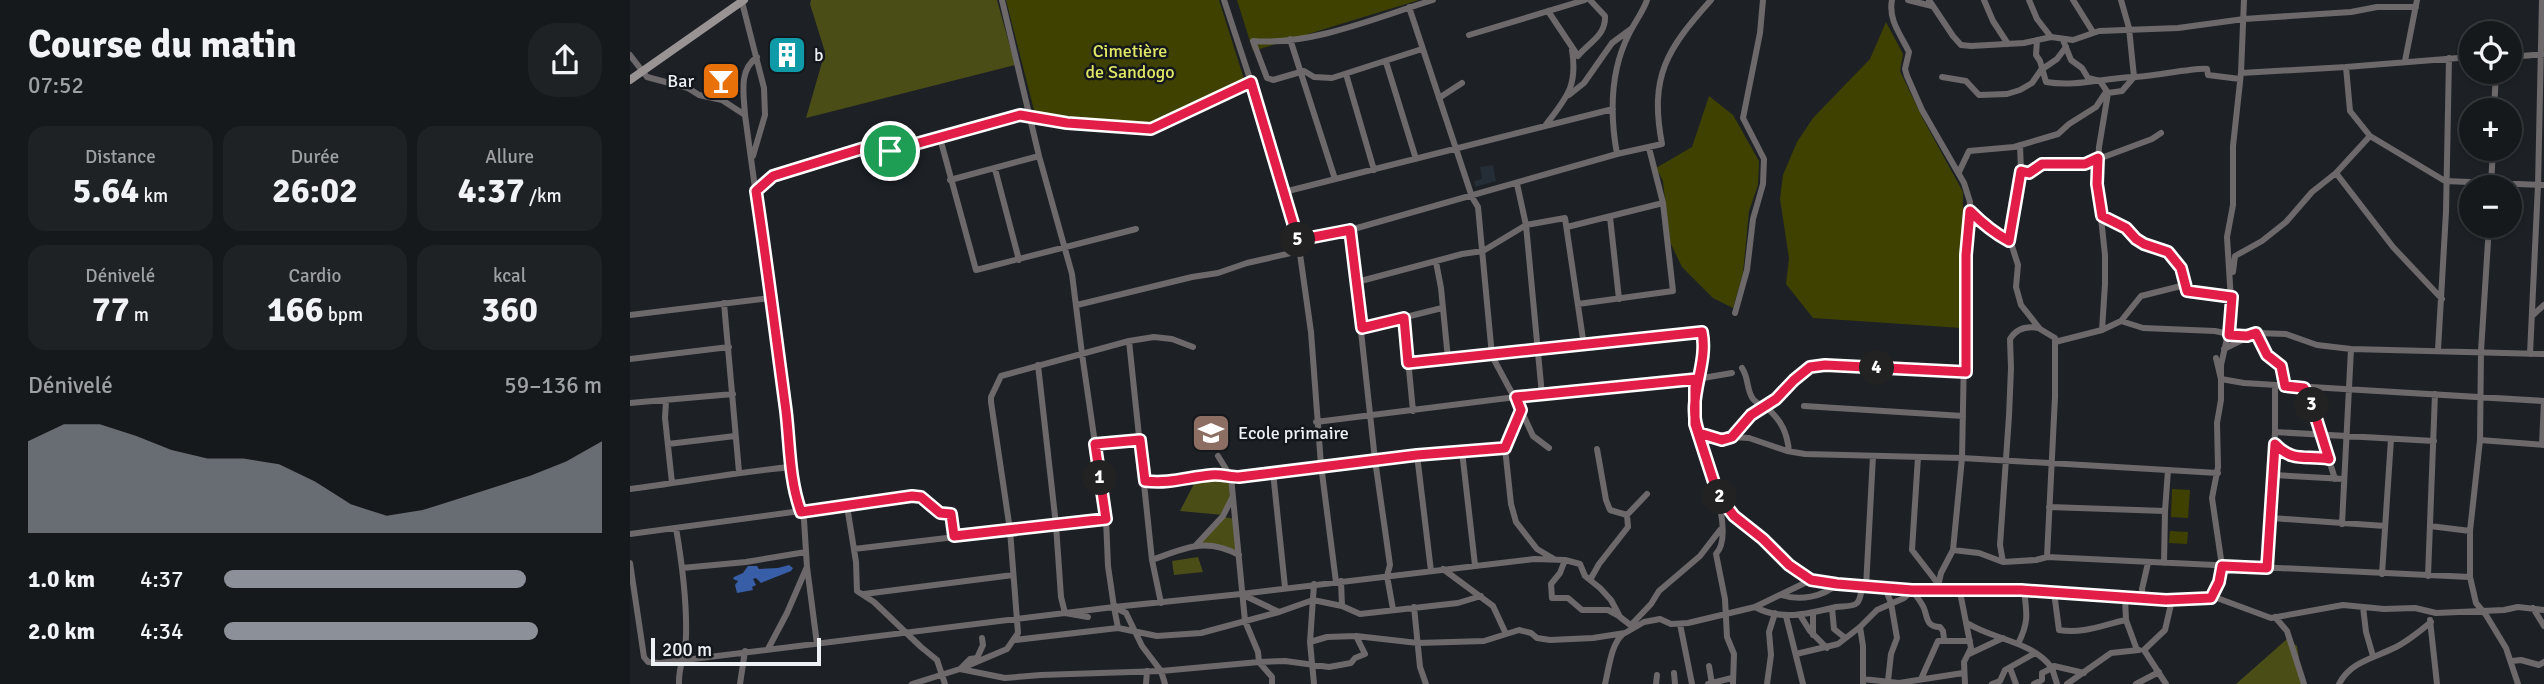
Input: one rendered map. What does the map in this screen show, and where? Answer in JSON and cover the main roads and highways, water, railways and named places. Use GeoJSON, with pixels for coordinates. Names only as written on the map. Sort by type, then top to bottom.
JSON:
{"type":"FeatureCollection","features":[{"type":"Feature","properties":{"kind":"water"},"geometry":{"type":"Polygon","coordinates":[[[789,565],[793,568],[791,571],[761,583],[756,578],[753,579],[756,585],[752,587],[753,590],[737,593],[735,585],[738,581],[733,579],[748,566],[757,566],[759,569],[789,565]]]}},
{"type":"Feature","properties":{"kind":"place","name":"b"},"geometry":{"type":"Point","coordinates":[787,55]}},
{"type":"Feature","properties":{"kind":"place","name":"Bar"},"geometry":{"type":"Point","coordinates":[721,81]}},
{"type":"Feature","properties":{"kind":"place","name":"Ecole primaire"},"geometry":{"type":"Point","coordinates":[1211,433]}},
{"type":"Feature","properties":{"kind":"park label","name":"Cimetière de Sandogo"},"geometry":{"type":"Point","coordinates":[1130,61]}}]}
